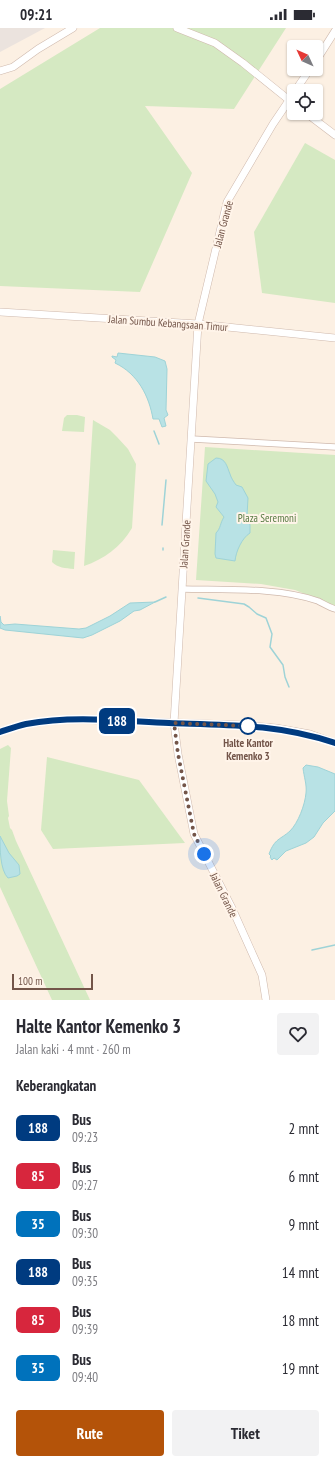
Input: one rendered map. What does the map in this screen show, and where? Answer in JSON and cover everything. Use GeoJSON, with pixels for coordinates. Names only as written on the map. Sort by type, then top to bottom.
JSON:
{"type":"FeatureCollection","features":[{"type":"Feature","properties":{"kind":"street"},"geometry":{"type":"LineString","coordinates":[[0,71],[13,67],[38,49],[73,28]]}},
{"type":"Feature","properties":{"kind":"street"},"geometry":{"type":"LineString","coordinates":[[177,28],[215,44],[243,63],[287,98]]}},
{"type":"Feature","properties":{"kind":"street"},"geometry":{"type":"LineString","coordinates":[[323,50],[335,31]]}},
{"type":"Feature","properties":{"kind":"street","name":"Jalan Grande"},"geometry":{"type":"LineString","coordinates":[[266,1000],[262,975],[231,906],[194,834],[178,754],[174,723],[198,324],[227,202],[272,124],[287,108]]}},
{"type":"Feature","properties":{"kind":"street"},"geometry":{"type":"LineString","coordinates":[[315,120],[335,136]]}},
{"type":"Feature","properties":{"kind":"street","name":"Jalan Sumbu Kebangsaan Timur"},"geometry":{"type":"LineString","coordinates":[[0,312],[198,324],[335,338]]}},
{"type":"Feature","properties":{"kind":"street"},"geometry":{"type":"LineString","coordinates":[[192,439],[335,447]]}},
{"type":"Feature","properties":{"kind":"street"},"geometry":{"type":"LineString","coordinates":[[182,590],[247,591],[289,595],[318,601],[335,609]]}},
{"type":"Feature","properties":{"kind":"street"},"geometry":{"type":"LineString","coordinates":[[0,732],[25,724],[58,720],[92,720],[244,725],[276,728],[310,734],[335,743]]}},
{"type":"Feature","properties":{"kind":"shaded area"},"geometry":{"type":"Polygon","coordinates":[[[0,28],[45,28],[0,52],[0,28]]]}},
{"type":"Feature","properties":{"kind":"green space"},"geometry":{"type":"Polygon","coordinates":[[[100,28],[286,28],[234,109],[145,106],[192,173],[140,292],[0,286],[0,89],[100,28]]]}},
{"type":"Feature","properties":{"kind":"green space"},"geometry":{"type":"Polygon","coordinates":[[[305,143],[335,160],[335,303],[262,293],[254,232],[305,143]]]}},
{"type":"Feature","properties":{"kind":"green space"},"geometry":{"type":"Polygon","coordinates":[[[67,415],[85,417],[84,432],[62,431],[64,418],[67,415]]]}},
{"type":"Feature","properties":{"kind":"green space"},"geometry":{"type":"Polygon","coordinates":[[[93,420],[110,430],[117,437],[128,449],[136,464],[132,528],[123,541],[111,552],[84,566],[93,420]]]}},
{"type":"Feature","properties":{"kind":"green space","name":"Plaza Seremoni"},"geometry":{"type":"Polygon","coordinates":[[[205,447],[335,455],[335,606],[295,590],[261,584],[196,580],[205,447]]]}},
{"type":"Feature","properties":{"kind":"green space"},"geometry":{"type":"Polygon","coordinates":[[[53,550],[75,552],[74,569],[59,567],[54,564],[52,562],[53,550]]]}},
{"type":"Feature","properties":{"kind":"green space"},"geometry":{"type":"Polygon","coordinates":[[[8,745],[11,748],[7,801],[10,828],[90,1000],[52,1000],[0,887],[0,749],[8,745]]]}},
{"type":"Feature","properties":{"kind":"green space"},"geometry":{"type":"Polygon","coordinates":[[[47,757],[139,780],[185,843],[53,849],[41,830],[47,757]]]}},
{"type":"Feature","properties":{"kind":"water"},"geometry":{"type":"Polygon","coordinates":[[[118,353],[155,357],[165,361],[167,369],[166,410],[168,415],[164,418],[166,426],[162,427],[159,419],[153,419],[149,402],[136,379],[115,363],[116,360],[112,356],[117,357],[118,353]]]}},
{"type":"Feature","properties":{"kind":"water"},"geometry":{"type":"Polygon","coordinates":[[[216,458],[224,461],[233,481],[236,485],[242,487],[248,498],[247,516],[250,525],[250,533],[244,538],[240,545],[235,561],[216,558],[215,554],[216,533],[224,517],[216,507],[218,502],[215,494],[206,481],[208,464],[216,458]]]}},
{"type":"Feature","properties":{"kind":"water"},"geometry":{"type":"Polygon","coordinates":[[[155,602],[140,610],[134,611],[120,621],[92,635],[83,638],[5,630],[0,628],[0,616],[1,622],[4,625],[15,624],[79,629],[86,628],[110,616],[130,603],[155,602]]]}},
{"type":"Feature","properties":{"kind":"water"},"geometry":{"type":"Polygon","coordinates":[[[306,765],[318,767],[335,774],[335,811],[323,823],[314,837],[306,843],[286,851],[277,860],[274,858],[272,860],[269,854],[273,845],[293,828],[303,808],[306,784],[303,768],[306,765]]]}},
{"type":"Feature","properties":{"kind":"water"},"geometry":{"type":"Polygon","coordinates":[[[0,836],[9,853],[19,865],[20,874],[17,876],[8,878],[3,870],[0,836]]]}},
{"type":"Feature","properties":{"kind":"waterway"},"geometry":{"type":"LineString","coordinates":[[154,431],[159,444]]}},
{"type":"Feature","properties":{"kind":"waterway"},"geometry":{"type":"LineString","coordinates":[[162,525],[166,480]]}},
{"type":"Feature","properties":{"kind":"waterway"},"geometry":{"type":"LineString","coordinates":[[155,602],[166,597]]}},
{"type":"Feature","properties":{"kind":"waterway"},"geometry":{"type":"LineString","coordinates":[[198,598],[244,604],[257,614],[266,618],[272,634],[270,647],[283,665],[285,677],[289,687]]}},
{"type":"Feature","properties":{"kind":"waterway"},"geometry":{"type":"LineString","coordinates":[[312,950],[335,945]]}},
{"type":"Feature","properties":{"kind":"bus line","name":"188"},"geometry":{"type":"LineString","coordinates":[[0,732],[25,724],[58,720],[92,720],[244,725],[276,728],[310,734],[335,743]]}},
{"type":"Feature","properties":{"kind":"place","name":"Halte Kantor Kemenko 3"},"geometry":{"type":"Point","coordinates":[248,726]}},
{"type":"Feature","properties":{"kind":"route"},"geometry":{"type":"LineString","coordinates":[[204,854],[194,834],[178,754],[174,723],[248,726]]}}]}
